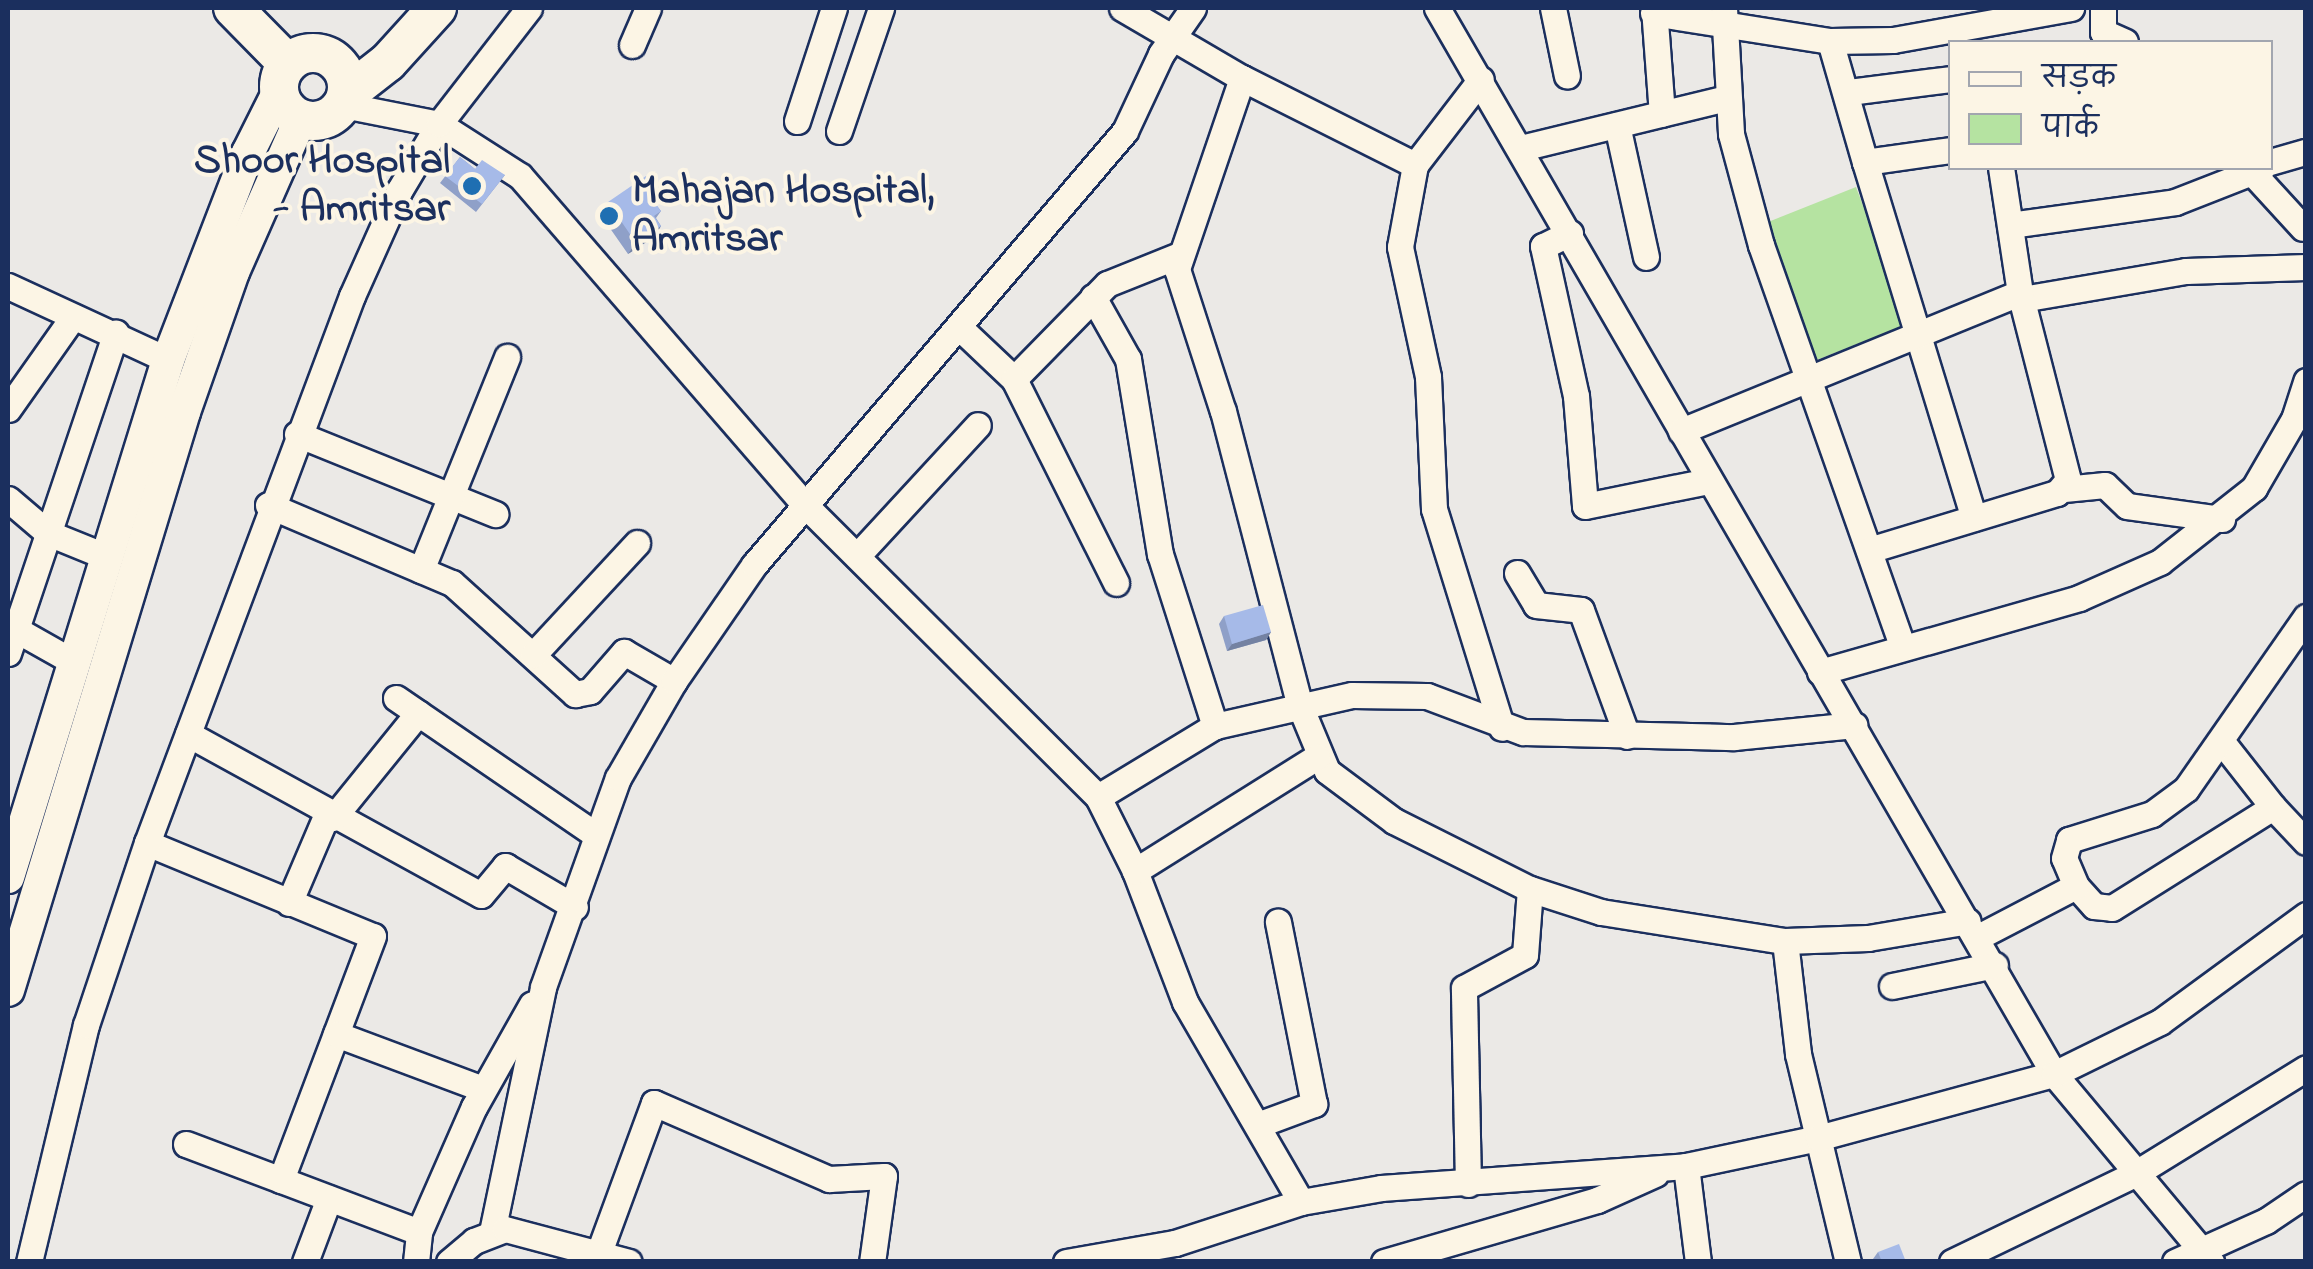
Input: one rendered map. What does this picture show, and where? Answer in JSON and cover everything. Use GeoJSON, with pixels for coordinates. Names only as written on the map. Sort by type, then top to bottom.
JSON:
{"type":"FeatureCollection","features":[{"type":"Feature","properties":{"kind":"highway"},"geometry":{"type":"LineString","coordinates":[[253,15],[288,92],[316,122],[405,8]]}},
{"type":"Feature","properties":{"kind":"highway"},"geometry":{"type":"LineString","coordinates":[[344,89],[388,62],[437,8]]}},
{"type":"Feature","properties":{"kind":"highway"},"geometry":{"type":"LineString","coordinates":[[288,92],[317,52],[344,89]]}},
{"type":"Feature","properties":{"kind":"main road"},"geometry":{"type":"LineString","coordinates":[[10,856],[168,360],[241,169],[288,92]]}},
{"type":"Feature","properties":{"kind":"main road"},"geometry":{"type":"LineString","coordinates":[[8,990],[184,412],[233,272],[288,92]]}},
{"type":"Feature","properties":{"kind":"street"},"geometry":{"type":"LineString","coordinates":[[29,1262],[86,1026],[268,505],[375,240],[439,124],[529,8]]}},
{"type":"Feature","properties":{"kind":"street"},"geometry":{"type":"LineString","coordinates":[[632,45],[648,8]]}},
{"type":"Feature","properties":{"kind":"street"},"geometry":{"type":"LineString","coordinates":[[797,121],[834,8]]}},
{"type":"Feature","properties":{"kind":"street"},"geometry":{"type":"LineString","coordinates":[[839,131],[881,8]]}},
{"type":"Feature","properties":{"kind":"street"},"geometry":{"type":"LineString","coordinates":[[1122,8],[1242,78],[1415,164]]}},
{"type":"Feature","properties":{"kind":"street"},"geometry":{"type":"LineString","coordinates":[[416,1262],[419,1232],[483,1090],[543,987],[575,908],[618,778],[674,681],[735,589],[1125,131],[1170,38],[1193,8]]}},
{"type":"Feature","properties":{"kind":"street"},"geometry":{"type":"LineString","coordinates":[[1437,8],[1521,148],[1708,481],[1995,966],[2054,1074],[2133,1175],[2204,1255]]}},
{"type":"Feature","properties":{"kind":"street"},"geometry":{"type":"LineString","coordinates":[[1553,8],[1567,76]]}},
{"type":"Feature","properties":{"kind":"street"},"geometry":{"type":"LineString","coordinates":[[1662,114],[1654,10],[1724,15],[1830,41],[1892,40],[2071,8]]}},
{"type":"Feature","properties":{"kind":"street"},"geometry":{"type":"LineString","coordinates":[[1724,15],[1726,98],[1762,246],[1805,382],[1902,645]]}},
{"type":"Feature","properties":{"kind":"street"},"geometry":{"type":"LineString","coordinates":[[1830,41],[1849,92],[1865,162],[1974,518]]}},
{"type":"Feature","properties":{"kind":"street"},"geometry":{"type":"LineString","coordinates":[[1242,78],[1210,182],[1177,256],[1300,706],[1318,757],[1339,784],[1394,821],[1530,888],[1680,930],[1785,940],[1973,929],[2076,886]]}},
{"type":"Feature","properties":{"kind":"street"},"geometry":{"type":"LineString","coordinates":[[1481,79],[1415,164],[1400,247],[1428,377],[1434,508],[1502,728]]}},
{"type":"Feature","properties":{"kind":"street"},"geometry":{"type":"LineString","coordinates":[[1849,92],[1948,79]]}},
{"type":"Feature","properties":{"kind":"street"},"geometry":{"type":"LineString","coordinates":[[344,89],[439,124],[482,147],[548,203],[805,505],[1098,797],[1135,870],[1185,1002],[1260,1124],[1301,1202]]}},
{"type":"Feature","properties":{"kind":"street"},"geometry":{"type":"LineString","coordinates":[[1521,148],[1726,98]]}},
{"type":"Feature","properties":{"kind":"street"},"geometry":{"type":"LineString","coordinates":[[1617,125],[1646,257]]}},
{"type":"Feature","properties":{"kind":"street"},"geometry":{"type":"LineString","coordinates":[[1865,162],[1948,150]]}},
{"type":"Feature","properties":{"kind":"street"},"geometry":{"type":"LineString","coordinates":[[2273,163],[2306,152]]}},
{"type":"Feature","properties":{"kind":"street"},"geometry":{"type":"LineString","coordinates":[[2001,170],[2021,296],[2067,471],[2064,489]]}},
{"type":"Feature","properties":{"kind":"street"},"geometry":{"type":"LineString","coordinates":[[2010,225],[2175,202],[2253,170]]}},
{"type":"Feature","properties":{"kind":"street"},"geometry":{"type":"LineString","coordinates":[[2260,170],[2305,229]]}},
{"type":"Feature","properties":{"kind":"street"},"geometry":{"type":"LineString","coordinates":[[1570,234],[1543,246],[1576,396],[1585,506],[1708,481]]}},
{"type":"Feature","properties":{"kind":"street"},"geometry":{"type":"LineString","coordinates":[[1014,379],[1093,298],[1125,274],[1177,256]]}},
{"type":"Feature","properties":{"kind":"street"},"geometry":{"type":"LineString","coordinates":[[1682,431],[1918,332],[2021,296],[2186,271],[2306,267]]}},
{"type":"Feature","properties":{"kind":"street"},"geometry":{"type":"LineString","coordinates":[[8,286],[168,360]]}},
{"type":"Feature","properties":{"kind":"street"},"geometry":{"type":"LineString","coordinates":[[1093,298],[1128,359],[1160,554],[1214,726]]}},
{"type":"Feature","properties":{"kind":"street"},"geometry":{"type":"LineString","coordinates":[[8,409],[73,317]]}},
{"type":"Feature","properties":{"kind":"street"},"geometry":{"type":"LineString","coordinates":[[960,328],[1014,379],[1116,583]]}},
{"type":"Feature","properties":{"kind":"street"},"geometry":{"type":"LineString","coordinates":[[72,661],[10,636],[116,333]]}},
{"type":"Feature","properties":{"kind":"street"},"geometry":{"type":"LineString","coordinates":[[421,570],[507,357]]}},
{"type":"Feature","properties":{"kind":"street"},"geometry":{"type":"LineString","coordinates":[[1820,672],[1902,645],[2109,588],[2222,519],[2265,474],[2306,381]]}},
{"type":"Feature","properties":{"kind":"street"},"geometry":{"type":"LineString","coordinates":[[857,556],[978,425]]}},
{"type":"Feature","properties":{"kind":"street"},"geometry":{"type":"LineString","coordinates":[[297,434],[495,514]]}},
{"type":"Feature","properties":{"kind":"street"},"geometry":{"type":"LineString","coordinates":[[1869,550],[2064,489],[2105,485],[2128,506],[2222,519]]}},
{"type":"Feature","properties":{"kind":"street"},"geometry":{"type":"LineString","coordinates":[[8,498],[48,533],[105,556]]}},
{"type":"Feature","properties":{"kind":"street"},"geometry":{"type":"LineString","coordinates":[[268,505],[470,595],[582,696],[624,652],[674,681]]}},
{"type":"Feature","properties":{"kind":"street"},"geometry":{"type":"LineString","coordinates":[[533,655],[637,543]]}},
{"type":"Feature","properties":{"kind":"street"},"geometry":{"type":"LineString","coordinates":[[1517,572],[1536,605],[1581,610],[1627,736]]}},
{"type":"Feature","properties":{"kind":"street"},"geometry":{"type":"LineString","coordinates":[[2273,807],[2112,908],[2094,906],[2076,886],[2064,858],[2069,840],[2169,804],[2222,742],[2306,618]]}},
{"type":"Feature","properties":{"kind":"street"},"geometry":{"type":"LineString","coordinates":[[1098,797],[1214,726],[1300,706],[1408,693],[1448,703],[1502,728],[1627,736],[1763,736],[1854,725]]}},
{"type":"Feature","properties":{"kind":"street"},"geometry":{"type":"LineString","coordinates":[[396,698],[596,836]]}},
{"type":"Feature","properties":{"kind":"street"},"geometry":{"type":"LineString","coordinates":[[290,904],[330,816],[418,714]]}},
{"type":"Feature","properties":{"kind":"street"},"geometry":{"type":"LineString","coordinates":[[188,734],[330,816],[482,896],[505,866],[575,908]]}},
{"type":"Feature","properties":{"kind":"street"},"geometry":{"type":"LineString","coordinates":[[2222,742],[2306,842]]}},
{"type":"Feature","properties":{"kind":"street"},"geometry":{"type":"LineString","coordinates":[[1135,870],[1318,757]]}},
{"type":"Feature","properties":{"kind":"street"},"geometry":{"type":"LineString","coordinates":[[147,843],[372,936],[280,1180]]}},
{"type":"Feature","properties":{"kind":"street"},"geometry":{"type":"LineString","coordinates":[[1468,1184],[1464,988],[1524,956],[1530,888]]}},
{"type":"Feature","properties":{"kind":"street"},"geometry":{"type":"LineString","coordinates":[[1066,1262],[1175,1243],[1301,1202],[1381,1188],[1677,1167],[1818,1138],[2054,1074],[2160,1022],[2306,915]]}},
{"type":"Feature","properties":{"kind":"street"},"geometry":{"type":"LineString","coordinates":[[1260,1124],[1314,1104],[1278,922]]}},
{"type":"Feature","properties":{"kind":"street"},"geometry":{"type":"LineString","coordinates":[[1785,940],[1792,1022],[1848,1262]]}},
{"type":"Feature","properties":{"kind":"street"},"geometry":{"type":"LineString","coordinates":[[1892,986],[1995,966]]}},
{"type":"Feature","properties":{"kind":"street"},"geometry":{"type":"LineString","coordinates":[[492,1232],[543,987]]}},
{"type":"Feature","properties":{"kind":"street"},"geometry":{"type":"LineString","coordinates":[[336,1034],[483,1090]]}},
{"type":"Feature","properties":{"kind":"street"},"geometry":{"type":"LineString","coordinates":[[1952,1262],[2133,1175],[2306,1068]]}},
{"type":"Feature","properties":{"kind":"street"},"geometry":{"type":"LineString","coordinates":[[598,1256],[654,1103],[829,1179],[884,1176],[872,1262]]}},
{"type":"Feature","properties":{"kind":"street"},"geometry":{"type":"LineString","coordinates":[[186,1144],[419,1232]]}},
{"type":"Feature","properties":{"kind":"street"},"geometry":{"type":"LineString","coordinates":[[1384,1262],[1467,1250],[1677,1167]]}},
{"type":"Feature","properties":{"kind":"street"},"geometry":{"type":"LineString","coordinates":[[1677,1167],[1698,1262]]}},
{"type":"Feature","properties":{"kind":"street"},"geometry":{"type":"LineString","coordinates":[[2175,1262],[2204,1255],[2306,1194]]}},
{"type":"Feature","properties":{"kind":"street"},"geometry":{"type":"LineString","coordinates":[[305,1262],[329,1198]]}},
{"type":"Feature","properties":{"kind":"street"},"geometry":{"type":"LineString","coordinates":[[449,1262],[492,1232],[520,1231],[629,1262]]}},
{"type":"Feature","properties":{"kind":"green space"},"geometry":{"type":"Polygon","coordinates":[[[1856,187],[1908,324],[1809,363],[1763,224],[1856,187]]]}},
{"type":"Feature","properties":{"kind":"building"},"geometry":{"type":"Polygon","coordinates":[[[460,157],[475,169],[482,160],[505,175],[482,204],[445,176],[460,157]]]}},
{"type":"Feature","properties":{"kind":"building"},"geometry":{"type":"Polygon","coordinates":[[[646,176],[662,199],[655,203],[661,211],[654,216],[661,226],[636,243],[608,202],[646,176]]]}},
{"type":"Feature","properties":{"kind":"building"},"geometry":{"type":"Polygon","coordinates":[[[1263,605],[1271,632],[1232,644],[1224,616],[1263,605]]]}},
{"type":"Feature","properties":{"kind":"building"},"geometry":{"type":"Polygon","coordinates":[[[1899,1244],[1906,1262],[1882,1262],[1878,1252],[1899,1244]]]}},
{"type":"Feature","properties":{"kind":"place","name":"Shoor Hospital - Amritsar"},"geometry":{"type":"Point","coordinates":[472,186]}},
{"type":"Feature","properties":{"kind":"place","name":"Mahajan Hospital, Amritsar"},"geometry":{"type":"Point","coordinates":[609,216]}}]}
